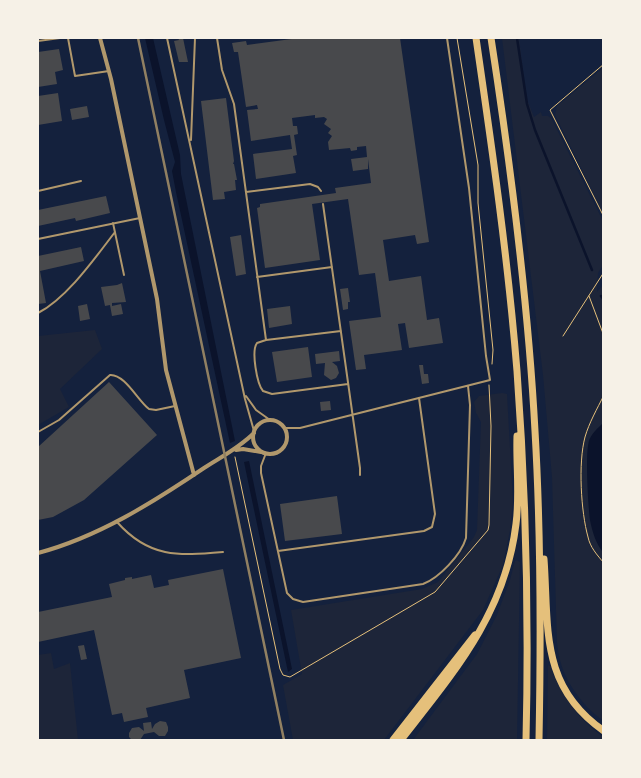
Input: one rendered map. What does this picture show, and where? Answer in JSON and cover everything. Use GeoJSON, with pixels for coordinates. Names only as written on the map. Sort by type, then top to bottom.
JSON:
{"type":"FeatureCollection","features":[{"type":"Feature","properties":{"kind":"highway"},"geometry":{"type":"LineString","coordinates":[[476,38],[503,243],[518,388],[526,564],[526,740]]}},
{"type":"Feature","properties":{"kind":"highway"},"geometry":{"type":"LineString","coordinates":[[491,38],[523,279],[533,392],[540,588],[539,740]]}},
{"type":"Feature","properties":{"kind":"highway"},"geometry":{"type":"LineString","coordinates":[[401,740],[467,654],[492,609],[507,568],[516,524],[518,502],[518,388]]}},
{"type":"Feature","properties":{"kind":"highway"},"geometry":{"type":"LineString","coordinates":[[536,459],[548,635],[551,654],[558,674],[572,700],[584,715],[604,731]]}},
{"type":"Feature","properties":{"kind":"highway"},"geometry":{"type":"LineString","coordinates":[[393,740],[474,636],[492,609]]}},
{"type":"Feature","properties":{"kind":"street"},"geometry":{"type":"LineString","coordinates":[[100,38],[109,71],[158,304],[166,370],[194,475]]}},
{"type":"Feature","properties":{"kind":"street"},"geometry":{"type":"LineString","coordinates":[[38,553],[72,542],[117,522],[170,492],[234,451],[254,432],[259,424],[270,420],[278,422],[285,428],[288,439],[284,448],[275,453],[243,449],[234,451]]}},
{"type":"Feature","properties":{"kind":"street"},"geometry":{"type":"LineString","coordinates":[[254,432],[256,445],[264,452]]}},
{"type":"Feature","properties":{"kind":"lane"},"geometry":{"type":"LineString","coordinates":[[38,41],[60,38]]}},
{"type":"Feature","properties":{"kind":"lane"},"geometry":{"type":"LineString","coordinates":[[68,38],[75,76],[109,71]]}},
{"type":"Feature","properties":{"kind":"lane"},"geometry":{"type":"LineString","coordinates":[[167,38],[254,432]]}},
{"type":"Feature","properties":{"kind":"lane"},"geometry":{"type":"LineString","coordinates":[[190,145],[194,38]]}},
{"type":"Feature","properties":{"kind":"lane"},"geometry":{"type":"LineString","coordinates":[[218,38],[222,70],[234,104],[266,340]]}},
{"type":"Feature","properties":{"kind":"lane"},"geometry":{"type":"LineString","coordinates":[[285,428],[300,428],[490,380],[468,188],[446,38]]}},
{"type":"Feature","properties":{"kind":"lane"},"geometry":{"type":"LineString","coordinates":[[38,191],[81,181]]}},
{"type":"Feature","properties":{"kind":"lane"},"geometry":{"type":"LineString","coordinates":[[246,192],[304,184],[315,186],[321,192]]}},
{"type":"Feature","properties":{"kind":"lane"},"geometry":{"type":"LineString","coordinates":[[323,204],[360,475]]}},
{"type":"Feature","properties":{"kind":"lane"},"geometry":{"type":"LineString","coordinates":[[38,239],[140,218]]}},
{"type":"Feature","properties":{"kind":"lane"},"geometry":{"type":"LineString","coordinates":[[113,223],[124,275]]}},
{"type":"Feature","properties":{"kind":"lane"},"geometry":{"type":"LineString","coordinates":[[38,313],[50,305],[74,283],[115,232]]}},
{"type":"Feature","properties":{"kind":"lane"},"geometry":{"type":"LineString","coordinates":[[258,277],[332,266]]}},
{"type":"Feature","properties":{"kind":"lane"},"geometry":{"type":"LineString","coordinates":[[341,331],[266,340],[257,343],[254,350],[259,385],[265,392],[274,394],[348,384]]}},
{"type":"Feature","properties":{"kind":"lane"},"geometry":{"type":"LineString","coordinates":[[38,432],[59,420],[110,375],[121,378],[149,409],[154,411],[175,406]]}},
{"type":"Feature","properties":{"kind":"lane"},"geometry":{"type":"LineString","coordinates":[[264,452],[260,469],[288,593],[291,598],[299,602],[418,586],[428,583],[439,576],[461,549],[467,534],[470,405],[468,386]]}},
{"type":"Feature","properties":{"kind":"lane"},"geometry":{"type":"LineString","coordinates":[[244,391],[253,406],[270,420]]}},
{"type":"Feature","properties":{"kind":"lane"},"geometry":{"type":"LineString","coordinates":[[278,551],[424,531],[432,527],[435,523],[435,514],[419,398]]}},
{"type":"Feature","properties":{"kind":"lane"},"geometry":{"type":"LineString","coordinates":[[117,522],[130,537],[157,550],[185,554],[223,552]]}},
{"type":"Feature","properties":{"kind":"path"},"geometry":{"type":"LineString","coordinates":[[458,38],[478,165],[478,203],[494,350],[492,366]]}},
{"type":"Feature","properties":{"kind":"path"},"geometry":{"type":"LineString","coordinates":[[604,64],[550,110],[604,217]]}},
{"type":"Feature","properties":{"kind":"path"},"geometry":{"type":"LineString","coordinates":[[562,336],[604,272]]}},
{"type":"Feature","properties":{"kind":"path"},"geometry":{"type":"LineString","coordinates":[[588,295],[604,336]]}},
{"type":"Feature","properties":{"kind":"path"},"geometry":{"type":"LineString","coordinates":[[234,451],[280,669],[283,675],[288,677],[435,592],[488,530],[490,525],[490,380]]}},
{"type":"Feature","properties":{"kind":"path"},"geometry":{"type":"LineString","coordinates":[[604,395],[585,437],[581,466],[584,515],[588,537],[591,546],[604,563]]}},
{"type":"Feature","properties":{"kind":"shaded area"},"geometry":{"type":"Polygon","coordinates":[[[145,38],[153,38],[180,155],[181,174],[235,441],[230,443],[176,192],[172,171],[175,162],[145,38]]]}},
{"type":"Feature","properties":{"kind":"shaded area"},"geometry":{"type":"Polygon","coordinates":[[[502,38],[519,38],[526,97],[534,117],[541,112],[542,116],[551,118],[603,221],[603,265],[598,273],[597,292],[603,285],[603,423],[589,440],[587,454],[590,519],[603,552],[603,720],[584,704],[573,689],[559,658],[552,477],[543,375],[502,38]]]}},
{"type":"Feature","properties":{"kind":"shaded area"},"geometry":{"type":"Polygon","coordinates":[[[603,68],[603,213],[555,115],[557,106],[603,68]]]}},
{"type":"Feature","properties":{"kind":"shaded area"},"geometry":{"type":"Polygon","coordinates":[[[95,330],[102,349],[60,389],[69,407],[38,425],[38,336],[95,330]]]}},
{"type":"Feature","properties":{"kind":"shaded area"},"geometry":{"type":"Polygon","coordinates":[[[507,394],[513,502],[503,565],[483,610],[384,740],[293,740],[283,685],[302,674],[291,610],[422,589],[438,582],[474,537],[477,530],[481,422],[476,413],[474,402],[479,396],[507,394]]]}},
{"type":"Feature","properties":{"kind":"shaded area"},"geometry":{"type":"Polygon","coordinates":[[[603,423],[603,552],[598,545],[590,520],[587,468],[589,441],[603,423]]]}},
{"type":"Feature","properties":{"kind":"shaded area"},"geometry":{"type":"Polygon","coordinates":[[[249,461],[292,669],[288,672],[244,462],[249,461]]]}},
{"type":"Feature","properties":{"kind":"shaded area"},"geometry":{"type":"Polygon","coordinates":[[[515,561],[520,562],[517,740],[413,740],[477,654],[497,615],[515,561]]]}},
{"type":"Feature","properties":{"kind":"shaded area"},"geometry":{"type":"Polygon","coordinates":[[[51,653],[54,669],[70,663],[78,740],[38,740],[38,655],[51,653]]]}},
{"type":"Feature","properties":{"kind":"shaded area"},"geometry":{"type":"Polygon","coordinates":[[[548,665],[571,706],[585,722],[603,737],[603,740],[547,740],[548,665]]]}},
{"type":"Feature","properties":{"kind":"building"},"geometry":{"type":"Polygon","coordinates":[[[178,38],[183,38],[188,62],[179,62],[174,41],[179,40],[178,38]]]}},
{"type":"Feature","properties":{"kind":"building"},"geometry":{"type":"Polygon","coordinates":[[[299,38],[400,38],[429,242],[417,244],[415,235],[383,240],[389,281],[421,276],[427,320],[439,318],[443,343],[409,348],[405,323],[398,324],[402,350],[364,355],[366,369],[356,370],[349,321],[381,317],[375,273],[359,275],[348,199],[312,204],[320,260],[265,268],[257,208],[260,207],[260,204],[336,193],[335,188],[371,183],[368,159],[368,169],[353,171],[351,159],[367,157],[366,146],[357,147],[357,150],[351,151],[350,148],[329,150],[328,142],[332,136],[328,133],[331,129],[324,124],[327,119],[324,117],[315,118],[315,115],[292,118],[293,126],[297,126],[298,134],[294,135],[297,155],[293,156],[296,173],[256,179],[253,154],[292,149],[290,135],[251,141],[247,110],[258,109],[257,105],[246,107],[238,52],[234,52],[232,43],[246,41],[247,45],[299,38]]]}},
{"type":"Feature","properties":{"kind":"building"},"geometry":{"type":"Polygon","coordinates":[[[59,49],[63,70],[55,72],[57,84],[38,87],[38,52],[59,49]]]}},
{"type":"Feature","properties":{"kind":"building"},"geometry":{"type":"Polygon","coordinates":[[[58,93],[62,121],[38,125],[38,96],[58,93]]]}},
{"type":"Feature","properties":{"kind":"building"},"geometry":{"type":"Polygon","coordinates":[[[226,98],[233,164],[237,180],[235,180],[236,190],[224,192],[225,199],[213,200],[201,101],[226,98]]]}},
{"type":"Feature","properties":{"kind":"building"},"geometry":{"type":"Polygon","coordinates":[[[87,106],[89,117],[72,120],[70,109],[87,106]]]}},
{"type":"Feature","properties":{"kind":"building"},"geometry":{"type":"Polygon","coordinates":[[[106,196],[110,213],[76,221],[75,218],[38,226],[38,210],[106,196]]]}},
{"type":"Feature","properties":{"kind":"building"},"geometry":{"type":"Polygon","coordinates":[[[241,235],[246,274],[236,276],[230,237],[241,235]]]}},
{"type":"Feature","properties":{"kind":"building"},"geometry":{"type":"Polygon","coordinates":[[[81,247],[84,261],[40,271],[46,303],[38,304],[38,256],[81,247]]]}},
{"type":"Feature","properties":{"kind":"building"},"geometry":{"type":"Polygon","coordinates":[[[122,283],[126,302],[112,303],[112,306],[121,304],[123,314],[112,316],[110,305],[105,306],[101,287],[122,283]]]}},
{"type":"Feature","properties":{"kind":"building"},"geometry":{"type":"Polygon","coordinates":[[[348,288],[350,302],[348,302],[348,309],[343,310],[340,289],[348,288]]]}},
{"type":"Feature","properties":{"kind":"building"},"geometry":{"type":"Polygon","coordinates":[[[87,304],[90,319],[80,321],[78,306],[87,304]]]}},
{"type":"Feature","properties":{"kind":"building"},"geometry":{"type":"Polygon","coordinates":[[[290,306],[292,324],[269,328],[267,309],[290,306]]]}},
{"type":"Feature","properties":{"kind":"building"},"geometry":{"type":"Polygon","coordinates":[[[308,347],[312,377],[277,382],[272,352],[308,347]]]}},
{"type":"Feature","properties":{"kind":"building"},"geometry":{"type":"Polygon","coordinates":[[[339,351],[340,361],[332,362],[337,366],[339,373],[336,378],[331,380],[324,375],[325,363],[316,364],[315,354],[339,351]]]}},
{"type":"Feature","properties":{"kind":"building"},"geometry":{"type":"Polygon","coordinates":[[[419,365],[423,365],[424,374],[428,374],[429,383],[422,384],[419,365]]]}},
{"type":"Feature","properties":{"kind":"building"},"geometry":{"type":"Polygon","coordinates":[[[109,382],[157,435],[84,500],[53,517],[38,520],[38,447],[109,382]]]}},
{"type":"Feature","properties":{"kind":"building"},"geometry":{"type":"Polygon","coordinates":[[[330,401],[331,410],[321,411],[320,402],[330,401]]]}},
{"type":"Feature","properties":{"kind":"building"},"geometry":{"type":"Polygon","coordinates":[[[337,496],[342,534],[285,541],[280,504],[337,496]]]}},
{"type":"Feature","properties":{"kind":"building"},"geometry":{"type":"Polygon","coordinates":[[[223,569],[241,658],[184,670],[190,698],[146,708],[148,717],[124,722],[122,713],[112,715],[94,630],[38,642],[38,612],[112,597],[109,584],[125,580],[125,578],[132,577],[132,579],[151,575],[154,588],[169,585],[168,580],[223,569]]]}},
{"type":"Feature","properties":{"kind":"building"},"geometry":{"type":"Polygon","coordinates":[[[84,645],[87,659],[81,660],[78,646],[84,645]]]}},
{"type":"Feature","properties":{"kind":"building"},"geometry":{"type":"Polygon","coordinates":[[[160,721],[166,722],[168,727],[165,736],[159,736],[154,732],[144,734],[140,740],[132,740],[129,737],[132,728],[139,727],[144,731],[143,723],[151,722],[152,729],[160,721]]]}},
{"type":"Feature","properties":{"kind":"waterway"},"geometry":{"type":"LineString","coordinates":[[517,38],[527,104],[535,130],[592,270]]}},
{"type":"Feature","properties":{"kind":"waterway"},"geometry":{"type":"LineString","coordinates":[[601,296],[604,300]]}},
{"type":"Feature","properties":{"kind":"railway"},"geometry":{"type":"LineString","coordinates":[[138,38],[284,740]]}}]}
